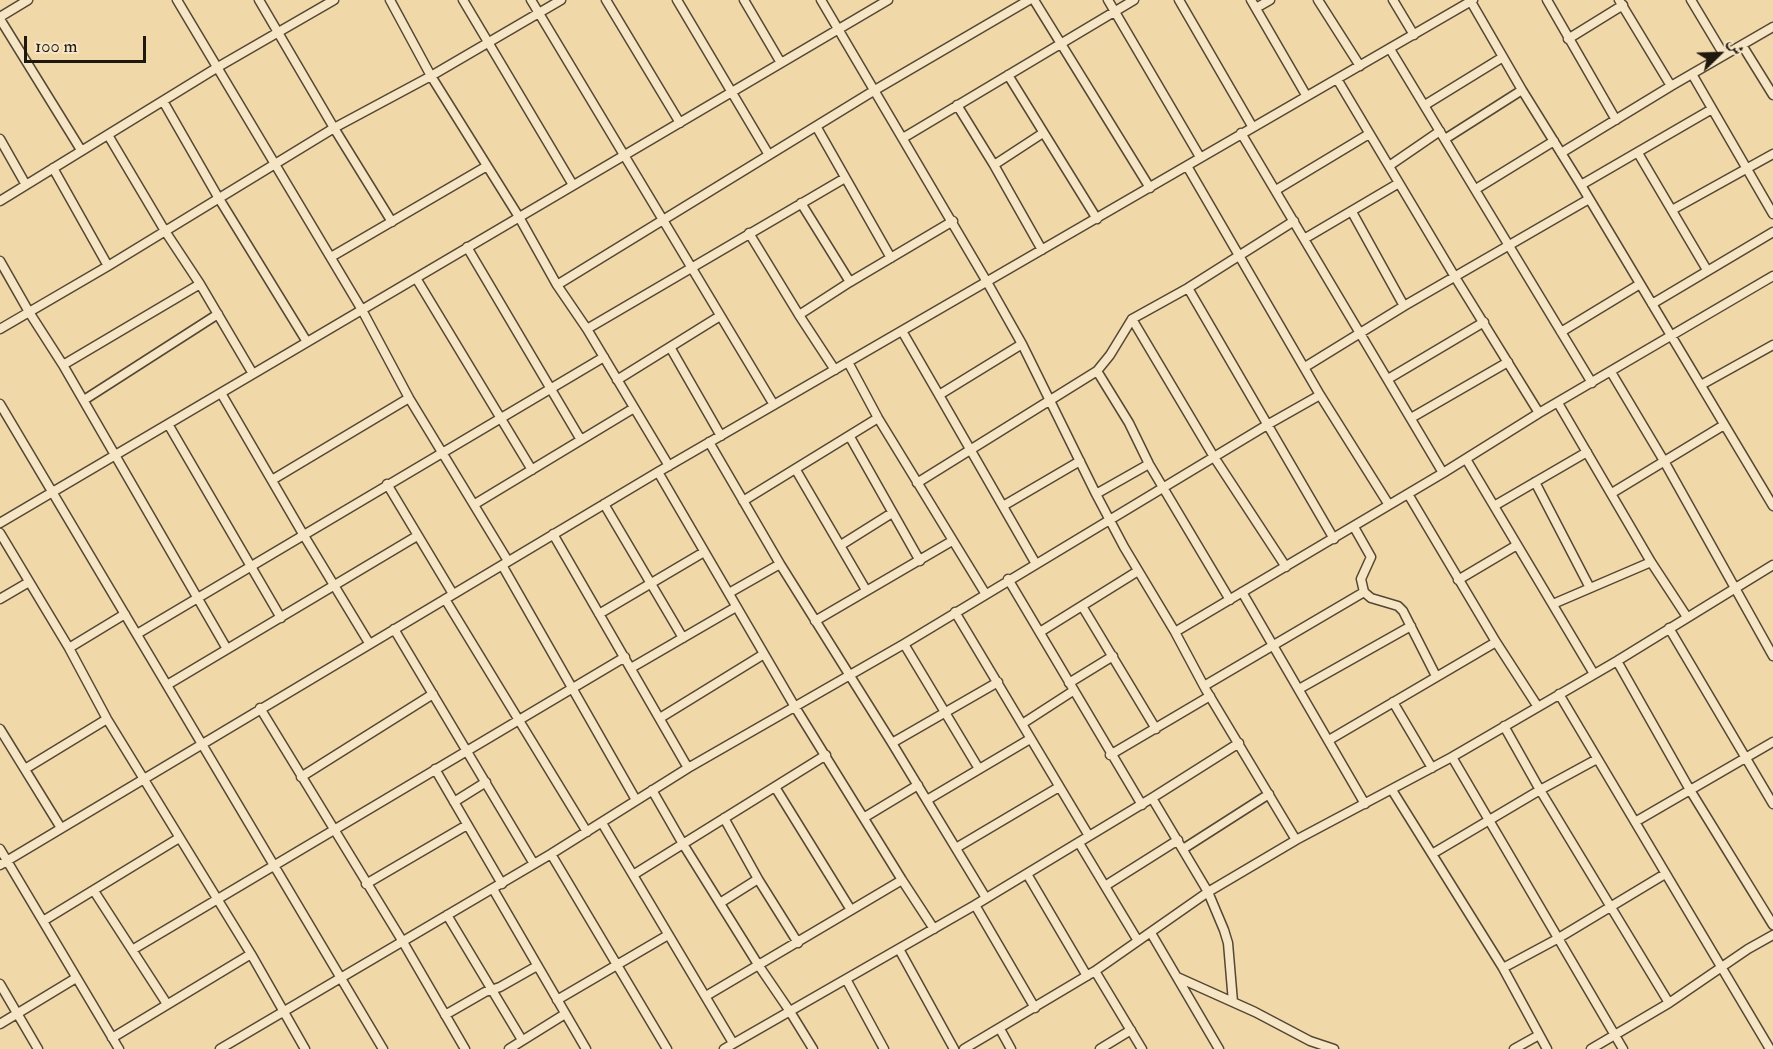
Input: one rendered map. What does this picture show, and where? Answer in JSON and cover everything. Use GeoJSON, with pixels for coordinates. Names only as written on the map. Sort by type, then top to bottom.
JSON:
{"type":"FeatureCollection","features":[{"type":"Feature","properties":{"kind":"street"},"geometry":{"type":"LineString","coordinates":[[28,0],[0,18],[81,150]]}},
{"type":"Feature","properties":{"kind":"street"},"geometry":{"type":"LineString","coordinates":[[177,0],[362,310],[409,398],[475,504],[572,687],[636,800]]}},
{"type":"Feature","properties":{"kind":"street"},"geometry":{"type":"LineString","coordinates":[[259,0],[392,222]]}},
{"type":"Feature","properties":{"kind":"street"},"geometry":{"type":"LineString","coordinates":[[0,201],[218,67],[334,0]]}},
{"type":"Feature","properties":{"kind":"street"},"geometry":{"type":"LineString","coordinates":[[390,0],[431,76],[669,466]]}},
{"type":"Feature","properties":{"kind":"street"},"geometry":{"type":"LineString","coordinates":[[463,0],[573,186]]}},
{"type":"Feature","properties":{"kind":"street"},"geometry":{"type":"LineString","coordinates":[[531,0],[626,154],[774,405]]}},
{"type":"Feature","properties":{"kind":"street"},"geometry":{"type":"LineString","coordinates":[[0,329],[334,128],[431,76],[561,0]]}},
{"type":"Feature","properties":{"kind":"street"},"geometry":{"type":"LineString","coordinates":[[606,0],[680,123]]}},
{"type":"Feature","properties":{"kind":"street"},"geometry":{"type":"LineString","coordinates":[[677,0],[769,155]]}},
{"type":"Feature","properties":{"kind":"street"},"geometry":{"type":"LineString","coordinates":[[744,0],[781,63]]}},
{"type":"Feature","properties":{"kind":"street"},"geometry":{"type":"LineString","coordinates":[[821,0],[987,282],[1022,344],[1096,494],[1138,571],[1296,840]]}},
{"type":"Feature","properties":{"kind":"street"},"geometry":{"type":"LineString","coordinates":[[0,523],[888,0]]}},
{"type":"Feature","properties":{"kind":"street"},"geometry":{"type":"LineString","coordinates":[[557,285],[875,90],[1031,0],[1150,188]]}},
{"type":"Feature","properties":{"kind":"street"},"geometry":{"type":"LineString","coordinates":[[1108,0],[1200,157]]}},
{"type":"Feature","properties":{"kind":"street"},"geometry":{"type":"LineString","coordinates":[[903,138],[1134,0]]}},
{"type":"Feature","properties":{"kind":"street"},"geometry":{"type":"LineString","coordinates":[[1179,0],[1252,126]]}},
{"type":"Feature","properties":{"kind":"street"},"geometry":{"type":"LineString","coordinates":[[1270,0],[1253,4],[1306,95]]}},
{"type":"Feature","properties":{"kind":"street"},"geometry":{"type":"LineString","coordinates":[[1318,0],[1360,66]]}},
{"type":"Feature","properties":{"kind":"street"},"geometry":{"type":"LineString","coordinates":[[1393,0],[1414,34]]}},
{"type":"Feature","properties":{"kind":"street"},"geometry":{"type":"LineString","coordinates":[[3,863],[709,442],[1471,0],[1522,90],[1724,425],[1769,490],[1773,506]]}},
{"type":"Feature","properties":{"kind":"street"},"geometry":{"type":"LineString","coordinates":[[1547,0],[1616,120]]}},
{"type":"Feature","properties":{"kind":"street"},"geometry":{"type":"LineString","coordinates":[[1694,1],[1724,55]]}},
{"type":"Feature","properties":{"kind":"street"},"geometry":{"type":"LineString","coordinates":[[1568,39],[1621,3],[1671,86]]}},
{"type":"Feature","properties":{"kind":"street"},"geometry":{"type":"LineString","coordinates":[[1561,153],[1773,27]]}},
{"type":"Feature","properties":{"kind":"street"},"geometry":{"type":"LineString","coordinates":[[1742,45],[1773,95]]}},
{"type":"Feature","properties":{"kind":"street"},"geometry":{"type":"LineString","coordinates":[[1390,49],[1592,382]]}},
{"type":"Feature","properties":{"kind":"street"},"geometry":{"type":"LineString","coordinates":[[1425,105],[1503,57]]}},
{"type":"Feature","properties":{"kind":"street"},"geometry":{"type":"LineString","coordinates":[[1692,74],[1773,214]]}},
{"type":"Feature","properties":{"kind":"street"},"geometry":{"type":"LineString","coordinates":[[1008,75],[1097,219]]}},
{"type":"Feature","properties":{"kind":"street"},"geometry":{"type":"LineString","coordinates":[[1337,79],[1539,413]]}},
{"type":"Feature","properties":{"kind":"street"},"geometry":{"type":"LineString","coordinates":[[1389,166],[1522,90]]}},
{"type":"Feature","properties":{"kind":"street"},"geometry":{"type":"LineString","coordinates":[[164,101],[218,197],[307,342]]}},
{"type":"Feature","properties":{"kind":"street"},"geometry":{"type":"LineString","coordinates":[[957,105],[1042,250]]}},
{"type":"Feature","properties":{"kind":"street"},"geometry":{"type":"LineString","coordinates":[[1581,185],[1712,109]]}},
{"type":"Feature","properties":{"kind":"street"},"geometry":{"type":"LineString","coordinates":[[816,126],[891,258]]}},
{"type":"Feature","properties":{"kind":"street"},"geometry":{"type":"LineString","coordinates":[[994,165],[1043,133]]}},
{"type":"Feature","properties":{"kind":"street"},"geometry":{"type":"LineString","coordinates":[[1241,133],[1443,473]]}},
{"type":"Feature","properties":{"kind":"street"},"geometry":{"type":"LineString","coordinates":[[1276,190],[1369,134]]}},
{"type":"Feature","properties":{"kind":"street"},"geometry":{"type":"LineString","coordinates":[[108,135],[253,374]]}},
{"type":"Feature","properties":{"kind":"street"},"geometry":{"type":"LineString","coordinates":[[0,139],[26,185]]}},
{"type":"Feature","properties":{"kind":"street"},"geometry":{"type":"LineString","coordinates":[[1476,189],[1554,141]]}},
{"type":"Feature","properties":{"kind":"street"},"geometry":{"type":"LineString","coordinates":[[1638,153],[1707,270]]}},
{"type":"Feature","properties":{"kind":"street"},"geometry":{"type":"LineString","coordinates":[[1672,210],[1773,153]]}},
{"type":"Feature","properties":{"kind":"street"},"geometry":{"type":"LineString","coordinates":[[331,257],[487,166]]}},
{"type":"Feature","properties":{"kind":"street"},"geometry":{"type":"LineString","coordinates":[[1187,166],[1320,395],[1389,505]]}},
{"type":"Feature","properties":{"kind":"street"},"geometry":{"type":"LineString","coordinates":[[53,168],[108,266]]}},
{"type":"Feature","properties":{"kind":"street"},"geometry":{"type":"LineString","coordinates":[[587,329],[844,178]]}},
{"type":"Feature","properties":{"kind":"street"},"geometry":{"type":"LineString","coordinates":[[1304,239],[1399,183]]}},
{"type":"Feature","properties":{"kind":"street"},"geometry":{"type":"LineString","coordinates":[[1305,367],[1404,306],[1589,199]]}},
{"type":"Feature","properties":{"kind":"street"},"geometry":{"type":"LineString","coordinates":[[801,203],[850,282]]}},
{"type":"Feature","properties":{"kind":"street"},"geometry":{"type":"LineString","coordinates":[[1352,212],[1404,306]]}},
{"type":"Feature","properties":{"kind":"street"},"geometry":{"type":"LineString","coordinates":[[917,483],[1097,371],[1110,355],[1132,319],[1188,288],[1294,221]]}},
{"type":"Feature","properties":{"kind":"street"},"geometry":{"type":"LineString","coordinates":[[799,315],[850,282],[953,222]]}},
{"type":"Feature","properties":{"kind":"street"},"geometry":{"type":"LineString","coordinates":[[1652,304],[1773,232]]}},
{"type":"Feature","properties":{"kind":"street"},"geometry":{"type":"LineString","coordinates":[[749,233],[835,370]]}},
{"type":"Feature","properties":{"kind":"street"},"geometry":{"type":"LineString","coordinates":[[466,247],[581,440]]}},
{"type":"Feature","properties":{"kind":"street"},"geometry":{"type":"LineString","coordinates":[[0,261],[84,400],[227,649]]}},
{"type":"Feature","properties":{"kind":"street"},"geometry":{"type":"LineString","coordinates":[[1175,632],[1408,495],[1539,413],[1773,276]]}},
{"type":"Feature","properties":{"kind":"street"},"geometry":{"type":"LineString","coordinates":[[416,278],[532,470]]}},
{"type":"Feature","properties":{"kind":"street"},"geometry":{"type":"LineString","coordinates":[[63,365],[200,284]]}},
{"type":"Feature","properties":{"kind":"street"},"geometry":{"type":"LineString","coordinates":[[1561,332],[1640,285]]}},
{"type":"Feature","properties":{"kind":"street"},"geometry":{"type":"LineString","coordinates":[[1188,288],[1334,539]]}},
{"type":"Feature","properties":{"kind":"street"},"geometry":{"type":"LineString","coordinates":[[84,400],[218,314]]}},
{"type":"Feature","properties":{"kind":"street"},"geometry":{"type":"LineString","coordinates":[[617,380],[720,316]]}},
{"type":"Feature","properties":{"kind":"street"},"geometry":{"type":"LineString","coordinates":[[1132,319],[1214,457],[1286,567]]}},
{"type":"Feature","properties":{"kind":"street"},"geometry":{"type":"LineString","coordinates":[[1388,379],[1484,322]]}},
{"type":"Feature","properties":{"kind":"street"},"geometry":{"type":"LineString","coordinates":[[902,331],[1035,564]]}},
{"type":"Feature","properties":{"kind":"street"},"geometry":{"type":"LineString","coordinates":[[939,395],[1022,344]]}},
{"type":"Feature","properties":{"kind":"street"},"geometry":{"type":"LineString","coordinates":[[670,347],[720,436]]}},
{"type":"Feature","properties":{"kind":"street"},"geometry":{"type":"LineString","coordinates":[[1701,385],[1772,349]]}},
{"type":"Feature","properties":{"kind":"street"},"geometry":{"type":"LineString","coordinates":[[137,634],[604,357]]}},
{"type":"Feature","properties":{"kind":"street"},"geometry":{"type":"LineString","coordinates":[[848,362],[878,418],[985,593]]}},
{"type":"Feature","properties":{"kind":"street"},"geometry":{"type":"LineString","coordinates":[[1411,418],[1508,362]]}},
{"type":"Feature","properties":{"kind":"street"},"geometry":{"type":"LineString","coordinates":[[1097,371],[1230,600]]}},
{"type":"Feature","properties":{"kind":"street"},"geometry":{"type":"LineString","coordinates":[[1611,372],[1664,461],[1773,656]]}},
{"type":"Feature","properties":{"kind":"street"},"geometry":{"type":"LineString","coordinates":[[221,393],[369,643]]}},
{"type":"Feature","properties":{"kind":"street"},"geometry":{"type":"LineString","coordinates":[[220,1049],[502,884],[688,768],[904,644],[1008,579],[1320,395]]}},
{"type":"Feature","properties":{"kind":"street"},"geometry":{"type":"LineString","coordinates":[[272,480],[409,398]]}},
{"type":"Feature","properties":{"kind":"street"},"geometry":{"type":"LineString","coordinates":[[1558,403],[1651,562],[1687,617]]}},
{"type":"Feature","properties":{"kind":"street"},"geometry":{"type":"LineString","coordinates":[[0,404],[383,1049]]}},
{"type":"Feature","properties":{"kind":"street"},"geometry":{"type":"LineString","coordinates":[[475,504],[634,408]]}},
{"type":"Feature","properties":{"kind":"street"},"geometry":{"type":"LineString","coordinates":[[743,501],[878,418]]}},
{"type":"Feature","properties":{"kind":"street"},"geometry":{"type":"LineString","coordinates":[[168,424],[281,618]]}},
{"type":"Feature","properties":{"kind":"street"},"geometry":{"type":"LineString","coordinates":[[1612,493],[1724,425]]}},
{"type":"Feature","properties":{"kind":"street"},"geometry":{"type":"LineString","coordinates":[[850,437],[920,561]]}},
{"type":"Feature","properties":{"kind":"street"},"geometry":{"type":"LineString","coordinates":[[709,442],[780,564],[986,898]]}},
{"type":"Feature","properties":{"kind":"street"},"geometry":{"type":"LineString","coordinates":[[1494,506],[1587,452]]}},
{"type":"Feature","properties":{"kind":"street"},"geometry":{"type":"LineString","coordinates":[[1466,459],[1594,674]]}},
{"type":"Feature","properties":{"kind":"street"},"geometry":{"type":"LineString","coordinates":[[1003,506],[1080,460]]}},
{"type":"Feature","properties":{"kind":"street"},"geometry":{"type":"LineString","coordinates":[[1096,494],[1149,464]]}},
{"type":"Feature","properties":{"kind":"street"},"geometry":{"type":"LineString","coordinates":[[796,470],[866,590]]}},
{"type":"Feature","properties":{"kind":"street"},"geometry":{"type":"LineString","coordinates":[[658,472],[795,707],[934,929]]}},
{"type":"Feature","properties":{"kind":"street"},"geometry":{"type":"LineString","coordinates":[[1535,482],[1590,588]]}},
{"type":"Feature","properties":{"kind":"street"},"geometry":{"type":"LineString","coordinates":[[387,484],[519,720],[587,832]]}},
{"type":"Feature","properties":{"kind":"street"},"geometry":{"type":"LineString","coordinates":[[1408,495],[1496,642],[1538,707]]}},
{"type":"Feature","properties":{"kind":"street"},"geometry":{"type":"LineString","coordinates":[[604,504],[683,638]]}},
{"type":"Feature","properties":{"kind":"street"},"geometry":{"type":"LineString","coordinates":[[841,545],[892,513]]}},
{"type":"Feature","properties":{"kind":"street"},"geometry":{"type":"LineString","coordinates":[[1354,527],[1371,557],[1361,579],[1364,592],[1371,598],[1401,608],[1408,617],[1436,676]]}},
{"type":"Feature","properties":{"kind":"street"},"geometry":{"type":"LineString","coordinates":[[0,533],[69,648],[107,719],[251,954],[305,1049]]}},
{"type":"Feature","properties":{"kind":"street"},"geometry":{"type":"LineString","coordinates":[[553,534],[688,768]]}},
{"type":"Feature","properties":{"kind":"street"},"geometry":{"type":"LineString","coordinates":[[167,685],[417,536]]}},
{"type":"Feature","properties":{"kind":"street"},"geometry":{"type":"LineString","coordinates":[[815,621],[952,541]]}},
{"type":"Feature","properties":{"kind":"street"},"geometry":{"type":"LineString","coordinates":[[1458,580],[1517,545]]}},
{"type":"Feature","properties":{"kind":"street"},"geometry":{"type":"LineString","coordinates":[[599,614],[704,552]]}},
{"type":"Feature","properties":{"kind":"street"},"geometry":{"type":"LineString","coordinates":[[1552,604],[1651,562]]}},
{"type":"Feature","properties":{"kind":"street"},"geometry":{"type":"LineString","coordinates":[[729,593],[780,564]]}},
{"type":"Feature","properties":{"kind":"street"},"geometry":{"type":"LineString","coordinates":[[964,1049],[1091,973],[1208,892],[1296,840],[1452,757],[1617,661],[1773,565]]}},
{"type":"Feature","properties":{"kind":"street"},"geometry":{"type":"LineString","coordinates":[[1040,632],[1138,571]]}},
{"type":"Feature","properties":{"kind":"street"},"geometry":{"type":"LineString","coordinates":[[1008,579],[1110,755],[1142,805]]}},
{"type":"Feature","properties":{"kind":"street"},"geometry":{"type":"LineString","coordinates":[[0,599],[29,582]]}},
{"type":"Feature","properties":{"kind":"street"},"geometry":{"type":"LineString","coordinates":[[1242,592],[1365,804]]}},
{"type":"Feature","properties":{"kind":"street"},"geometry":{"type":"LineString","coordinates":[[1204,686],[1364,592]]}},
{"type":"Feature","properties":{"kind":"street"},"geometry":{"type":"LineString","coordinates":[[1082,606],[1156,729]]}},
{"type":"Feature","properties":{"kind":"street"},"geometry":{"type":"LineString","coordinates":[[632,668],[736,607]]}},
{"type":"Feature","properties":{"kind":"street"},"geometry":{"type":"LineString","coordinates":[[956,612],[1089,836]]}},
{"type":"Feature","properties":{"kind":"street"},"geometry":{"type":"LineString","coordinates":[[69,648],[125,614]]}},
{"type":"Feature","properties":{"kind":"street"},"geometry":{"type":"LineString","coordinates":[[1299,689],[1411,626]]}},
{"type":"Feature","properties":{"kind":"street"},"geometry":{"type":"LineString","coordinates":[[1669,628],[1773,804]]}},
{"type":"Feature","properties":{"kind":"street"},"geometry":{"type":"LineString","coordinates":[[394,629],[534,864]]}},
{"type":"Feature","properties":{"kind":"street"},"geometry":{"type":"LineString","coordinates":[[1329,740],[1496,642]]}},
{"type":"Feature","properties":{"kind":"street"},"geometry":{"type":"LineString","coordinates":[[904,644],[979,769]]}},
{"type":"Feature","properties":{"kind":"street"},"geometry":{"type":"LineString","coordinates":[[660,718],[764,654]]}},
{"type":"Feature","properties":{"kind":"street"},"geometry":{"type":"LineString","coordinates":[[1022,724],[1113,656]]}},
{"type":"Feature","properties":{"kind":"street"},"geometry":{"type":"LineString","coordinates":[[132,950],[466,749],[625,657]]}},
{"type":"Feature","properties":{"kind":"street"},"geometry":{"type":"LineString","coordinates":[[1617,661],[1690,790],[1773,926]]}},
{"type":"Feature","properties":{"kind":"street"},"geometry":{"type":"LineString","coordinates":[[892,743],[998,682]]}},
{"type":"Feature","properties":{"kind":"street"},"geometry":{"type":"LineString","coordinates":[[301,777],[433,694]]}},
{"type":"Feature","properties":{"kind":"street"},"geometry":{"type":"LineString","coordinates":[[1559,694],[1769,1049]]}},
{"type":"Feature","properties":{"kind":"street"},"geometry":{"type":"LineString","coordinates":[[1110,755],[1210,696]]}},
{"type":"Feature","properties":{"kind":"street"},"geometry":{"type":"LineString","coordinates":[[1393,702],[1432,768]]}},
{"type":"Feature","properties":{"kind":"street"},"geometry":{"type":"LineString","coordinates":[[260,708],[403,942],[465,1049]]}},
{"type":"Feature","properties":{"kind":"street"},"geometry":{"type":"LineString","coordinates":[[25,769],[107,719]]}},
{"type":"Feature","properties":{"kind":"street"},"geometry":{"type":"LineString","coordinates":[[1504,726],[1540,790],[1669,1003]]}},
{"type":"Feature","properties":{"kind":"street"},"geometry":{"type":"LineString","coordinates":[[0,729],[61,828]]}},
{"type":"Feature","properties":{"kind":"street"},"geometry":{"type":"LineString","coordinates":[[927,800],[1030,739]]}},
{"type":"Feature","properties":{"kind":"street"},"geometry":{"type":"LineString","coordinates":[[1635,822],[1773,742]]}},
{"type":"Feature","properties":{"kind":"street"},"geometry":{"type":"LineString","coordinates":[[724,1049],[975,905],[1142,805],[1239,743]]}},
{"type":"Feature","properties":{"kind":"street"},"geometry":{"type":"LineString","coordinates":[[633,875],[826,755]]}},
{"type":"Feature","properties":{"kind":"street"},"geometry":{"type":"LineString","coordinates":[[1452,757],[1623,1049]]}},
{"type":"Feature","properties":{"kind":"street"},"geometry":{"type":"LineString","coordinates":[[1432,854],[1597,759]]}},
{"type":"Feature","properties":{"kind":"street"},"geometry":{"type":"LineString","coordinates":[[435,768],[502,884]]}},
{"type":"Feature","properties":{"kind":"street"},"geometry":{"type":"LineString","coordinates":[[454,802],[486,782]]}},
{"type":"Feature","properties":{"kind":"street"},"geometry":{"type":"LineString","coordinates":[[865,817],[918,785]]}},
{"type":"Feature","properties":{"kind":"street"},"geometry":{"type":"LineString","coordinates":[[775,787],[851,910]]}},
{"type":"Feature","properties":{"kind":"street"},"geometry":{"type":"LineString","coordinates":[[956,848],[1059,787]]}},
{"type":"Feature","properties":{"kind":"street"},"geometry":{"type":"LineString","coordinates":[[652,790],[683,844],[813,1049]]}},
{"type":"Feature","properties":{"kind":"street"},"geometry":{"type":"LineString","coordinates":[[1392,790],[1503,968],[1547,1049]]}},
{"type":"Feature","properties":{"kind":"street"},"geometry":{"type":"LineString","coordinates":[[1183,849],[1269,794]]}},
{"type":"Feature","properties":{"kind":"street"},"geometry":{"type":"LineString","coordinates":[[1152,798],[1208,892],[1226,936],[1233,1002]]}},
{"type":"Feature","properties":{"kind":"street"},"geometry":{"type":"LineString","coordinates":[[724,818],[758,879],[798,943]]}},
{"type":"Feature","properties":{"kind":"street"},"geometry":{"type":"LineString","coordinates":[[602,823],[733,1043]]}},
{"type":"Feature","properties":{"kind":"street"},"geometry":{"type":"LineString","coordinates":[[366,884],[467,825]]}},
{"type":"Feature","properties":{"kind":"street"},"geometry":{"type":"LineString","coordinates":[[43,921],[179,838]]}},
{"type":"Feature","properties":{"kind":"street"},"geometry":{"type":"LineString","coordinates":[[1105,886],[1178,840]]}},
{"type":"Feature","properties":{"kind":"street"},"geometry":{"type":"LineString","coordinates":[[1079,843],[1138,941]]}},
{"type":"Feature","properties":{"kind":"street"},"geometry":{"type":"LineString","coordinates":[[0,849],[3,863],[43,921],[119,1049]]}},
{"type":"Feature","properties":{"kind":"street"},"geometry":{"type":"LineString","coordinates":[[551,854],[667,1049]]}},
{"type":"Feature","properties":{"kind":"street"},"geometry":{"type":"LineString","coordinates":[[1027,874],[1142,1049]]}},
{"type":"Feature","properties":{"kind":"street"},"geometry":{"type":"LineString","coordinates":[[1503,968],[1557,939],[1665,874]]}},
{"type":"Feature","properties":{"kind":"street"},"geometry":{"type":"LineString","coordinates":[[720,903],[758,879]]}},
{"type":"Feature","properties":{"kind":"street"},"geometry":{"type":"LineString","coordinates":[[706,996],[902,880]]}},
{"type":"Feature","properties":{"kind":"street"},"geometry":{"type":"LineString","coordinates":[[493,889],[586,1049]]}},
{"type":"Feature","properties":{"kind":"street"},"geometry":{"type":"LineString","coordinates":[[94,891],[167,1004]]}},
{"type":"Feature","properties":{"kind":"street"},"geometry":{"type":"LineString","coordinates":[[975,905],[1035,1008]]}},
{"type":"Feature","properties":{"kind":"street"},"geometry":{"type":"LineString","coordinates":[[447,915],[522,1040]]}},
{"type":"Feature","properties":{"kind":"street"},"geometry":{"type":"LineString","coordinates":[[1151,933],[1219,1049]]}},
{"type":"Feature","properties":{"kind":"street"},"geometry":{"type":"LineString","coordinates":[[557,1000],[668,935]]}},
{"type":"Feature","properties":{"kind":"street"},"geometry":{"type":"LineString","coordinates":[[1591,1049],[1669,1003],[1773,935]]}},
{"type":"Feature","properties":{"kind":"street"},"geometry":{"type":"LineString","coordinates":[[899,949],[954,1049]]}},
{"type":"Feature","properties":{"kind":"street"},"geometry":{"type":"LineString","coordinates":[[112,1038],[251,954]]}},
{"type":"Feature","properties":{"kind":"street"},"geometry":{"type":"LineString","coordinates":[[445,1015],[537,966]]}},
{"type":"Feature","properties":{"kind":"street"},"geometry":{"type":"LineString","coordinates":[[1177,977],[1310,1041],[1334,1049]]}},
{"type":"Feature","properties":{"kind":"street"},"geometry":{"type":"LineString","coordinates":[[0,1024],[76,978]]}},
{"type":"Feature","properties":{"kind":"street"},"geometry":{"type":"LineString","coordinates":[[846,979],[884,1049]]}},
{"type":"Feature","properties":{"kind":"street"},"geometry":{"type":"LineString","coordinates":[[0,984],[38,1049]]}},
{"type":"Feature","properties":{"kind":"street"},"geometry":{"type":"LineString","coordinates":[[509,1049],[565,1014]]}},
{"type":"Feature","properties":{"kind":"street"},"geometry":{"type":"LineString","coordinates":[[1000,1029],[1011,1049]]}},
{"type":"Feature","properties":{"kind":"street"},"geometry":{"type":"LineString","coordinates":[[1100,1049],[1131,1030]]}},
{"type":"Feature","properties":{"kind":"street"},"geometry":{"type":"LineString","coordinates":[[1514,1049],[1539,1035]]}},
{"type":"Feature","properties":{"kind":"street"},"geometry":{"type":"LineString","coordinates":[[1310,1041],[1315,1049]]}}]}
